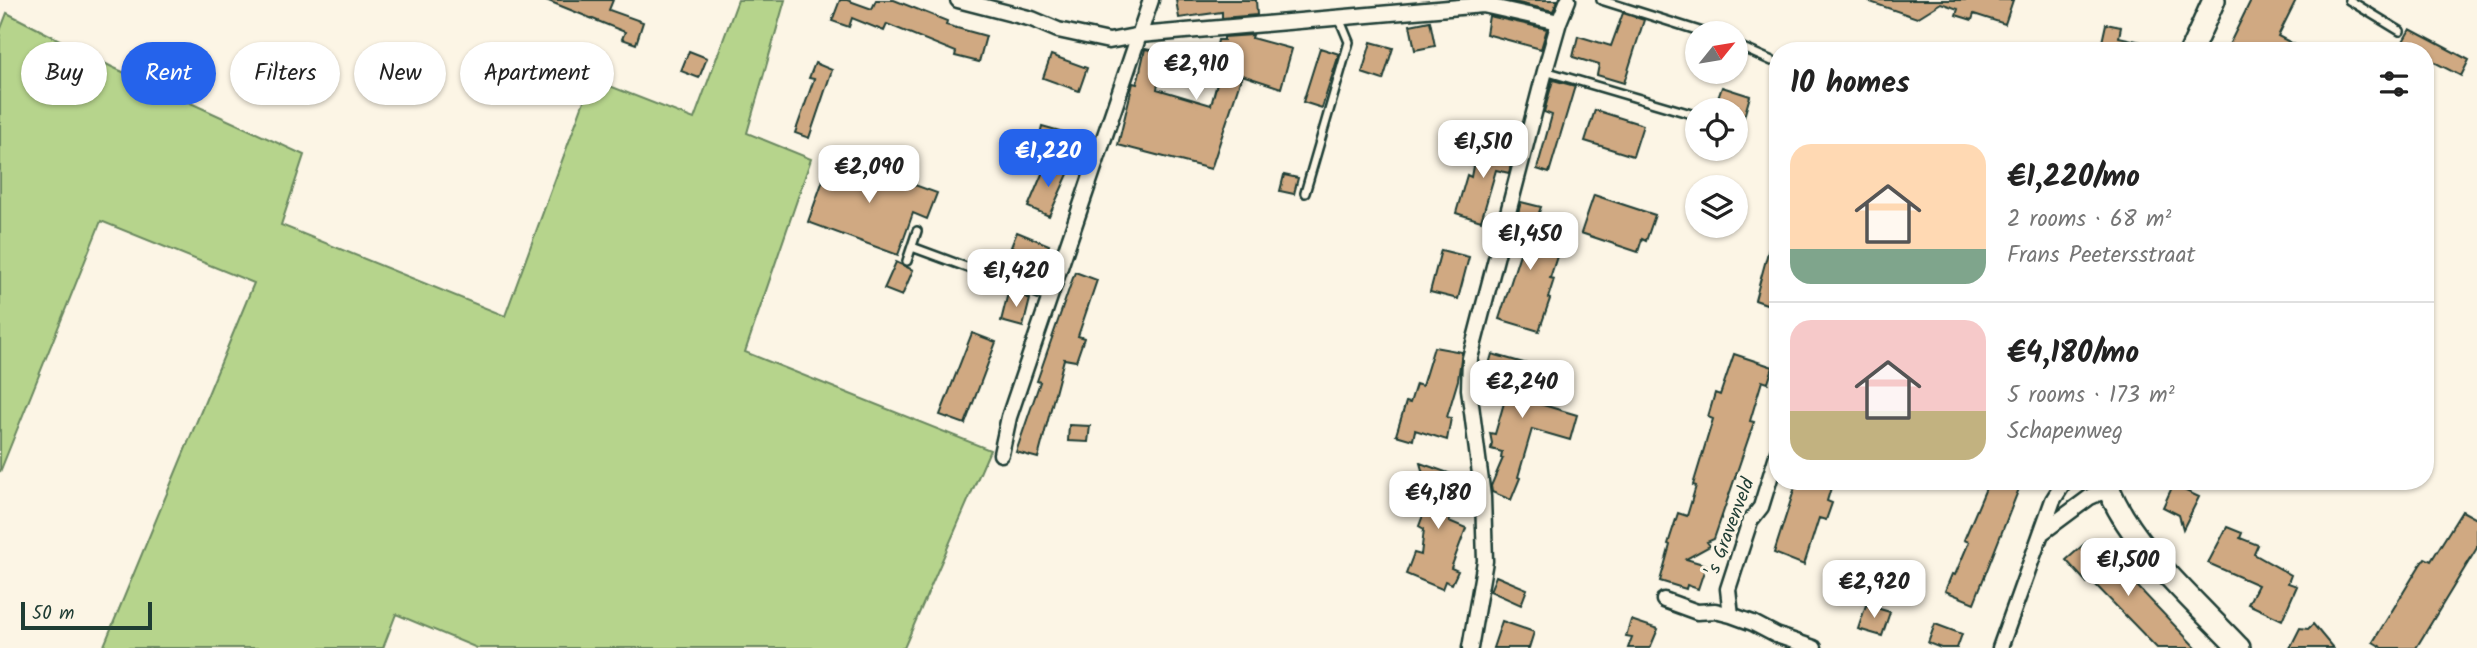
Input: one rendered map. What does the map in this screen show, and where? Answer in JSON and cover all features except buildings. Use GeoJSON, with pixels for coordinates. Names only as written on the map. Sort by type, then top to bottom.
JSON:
{"type":"FeatureCollection","features":[{"type":"Feature","properties":{"kind":"street"},"geometry":{"type":"LineString","coordinates":[[958,0],[1032,19],[1058,30],[1109,41],[1140,35],[1483,5],[1559,22]]}},
{"type":"Feature","properties":{"kind":"street"},"geometry":{"type":"LineString","coordinates":[[1001,454],[1009,417],[1151,0]]}},
{"type":"Feature","properties":{"kind":"street"},"geometry":{"type":"LineString","coordinates":[[1470,648],[1485,561],[1483,497],[1469,400],[1470,358],[1545,71],[1568,0]]}},
{"type":"Feature","properties":{"kind":"street"},"geometry":{"type":"LineString","coordinates":[[2196,42],[2214,0]]}},
{"type":"Feature","properties":{"kind":"street","name":"'s Gravenveld"},"geometry":{"type":"LineString","coordinates":[[1731,615],[1728,589],[1750,521],[1761,507],[1769,481]]}},
{"type":"Feature","properties":{"kind":"street"},"geometry":{"type":"LineString","coordinates":[[2000,648],[2053,500],[2059,490]]}},
{"type":"Feature","properties":{"kind":"street"},"geometry":{"type":"LineString","coordinates":[[2043,533],[2100,490]]}},
{"type":"Feature","properties":{"kind":"street"},"geometry":{"type":"LineString","coordinates":[[2109,490],[2122,517],[2137,539],[2239,648]]}},
{"type":"Feature","properties":{"kind":"street"},"geometry":{"type":"LineString","coordinates":[[1664,600],[1697,612],[1716,611],[1753,622],[1776,635],[1814,648]]}},
{"type":"Feature","properties":{"kind":"lane"},"geometry":{"type":"LineString","coordinates":[[1601,0],[1685,26]]}},
{"type":"Feature","properties":{"kind":"lane"},"geometry":{"type":"LineString","coordinates":[[2349,0],[2400,30]]}},
{"type":"Feature","properties":{"kind":"lane"},"geometry":{"type":"LineString","coordinates":[[1305,193],[1349,42],[1339,18]]}},
{"type":"Feature","properties":{"kind":"lane"},"geometry":{"type":"LineString","coordinates":[[1748,50],[1769,60]]}},
{"type":"Feature","properties":{"kind":"lane"},"geometry":{"type":"LineString","coordinates":[[1545,71],[1685,112]]}},
{"type":"Feature","properties":{"kind":"lane"},"geometry":{"type":"LineString","coordinates":[[907,261],[917,231]]}},
{"type":"Feature","properties":{"kind":"lane"},"geometry":{"type":"LineString","coordinates":[[912,247],[1050,299]]}},
{"type":"Feature","properties":{"kind":"green space"},"geometry":{"type":"Polygon","coordinates":[[[738,0],[785,0],[747,133],[811,159],[745,352],[990,450],[904,648],[477,648],[396,614],[383,648],[103,648],[254,283],[101,221],[0,472],[0,31],[7,13],[63,42],[21,42],[21,105],[107,105],[107,64],[121,71],[121,105],[195,105],[304,155],[281,225],[505,316],[582,105],[614,105],[614,88],[694,119],[738,0]]]}}]}
